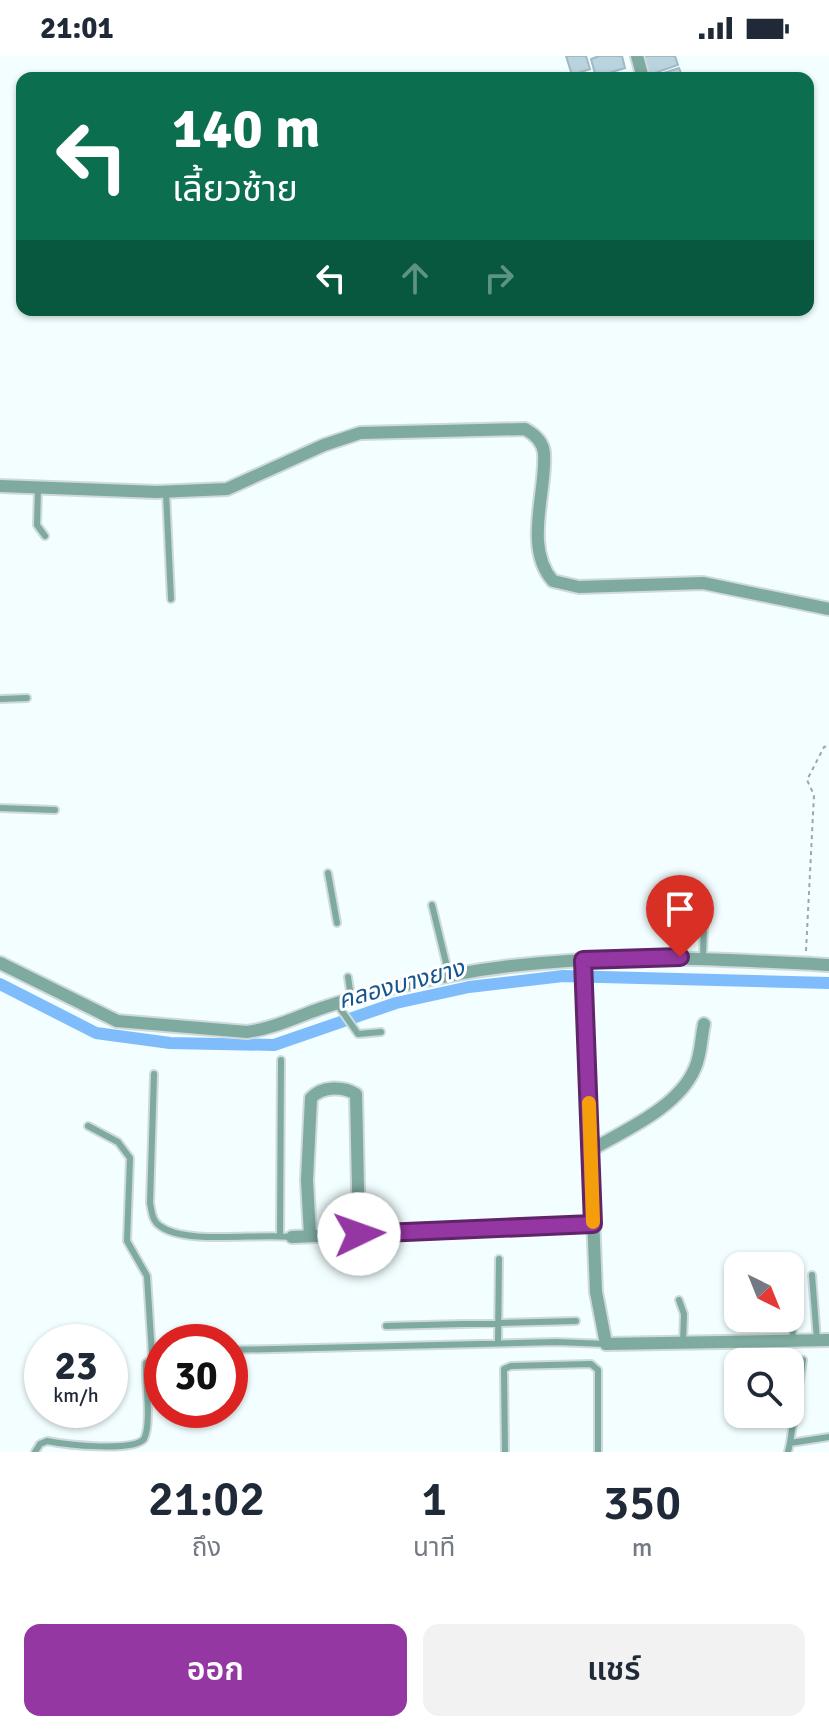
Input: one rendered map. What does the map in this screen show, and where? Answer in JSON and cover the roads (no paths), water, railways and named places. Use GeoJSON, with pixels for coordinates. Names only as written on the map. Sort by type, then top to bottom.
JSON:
{"type":"FeatureCollection","features":[{"type":"Feature","properties":{"kind":"street"},"geometry":{"type":"LineString","coordinates":[[0,486],[166,492],[227,489],[324,445],[360,433],[525,429],[541,442],[544,452],[537,507],[542,557],[553,581],[579,587],[703,583],[829,609]]}},
{"type":"Feature","properties":{"kind":"street"},"geometry":{"type":"LineString","coordinates":[[0,963],[117,1021],[247,1032],[340,1010],[351,1001],[449,975],[541,960],[583,963],[703,957],[829,965]]}},
{"type":"Feature","properties":{"kind":"street"},"geometry":{"type":"LineString","coordinates":[[583,963],[596,1292],[606,1344],[823,1340]]}},
{"type":"Feature","properties":{"kind":"street"},"geometry":{"type":"LineString","coordinates":[[591,1150],[660,1107],[683,1086],[695,1068],[704,1024]]}},
{"type":"Feature","properties":{"kind":"street"},"geometry":{"type":"LineString","coordinates":[[310,1236],[307,1180],[311,1098],[318,1091],[330,1089],[348,1089],[356,1094],[359,1234]]}},
{"type":"Feature","properties":{"kind":"street"},"geometry":{"type":"LineString","coordinates":[[286,1236],[593,1224]]}},
{"type":"Feature","properties":{"kind":"lane"},"geometry":{"type":"LineString","coordinates":[[38,488],[37,525],[45,536]]}},
{"type":"Feature","properties":{"kind":"lane"},"geometry":{"type":"LineString","coordinates":[[166,492],[171,599]]}},
{"type":"Feature","properties":{"kind":"lane"},"geometry":{"type":"LineString","coordinates":[[0,699],[27,698]]}},
{"type":"Feature","properties":{"kind":"lane"},"geometry":{"type":"LineString","coordinates":[[0,808],[55,810]]}},
{"type":"Feature","properties":{"kind":"lane"},"geometry":{"type":"LineString","coordinates":[[328,873],[337,923]]}},
{"type":"Feature","properties":{"kind":"lane"},"geometry":{"type":"LineString","coordinates":[[432,905],[449,975]]}},
{"type":"Feature","properties":{"kind":"lane"},"geometry":{"type":"LineString","coordinates":[[703,957],[704,927]]}},
{"type":"Feature","properties":{"kind":"lane"},"geometry":{"type":"LineString","coordinates":[[348,977],[351,1001]]}},
{"type":"Feature","properties":{"kind":"lane"},"geometry":{"type":"LineString","coordinates":[[340,1010],[354,1032],[361,1035],[381,1032]]}},
{"type":"Feature","properties":{"kind":"lane"},"geometry":{"type":"LineString","coordinates":[[154,1074],[150,1203],[154,1220],[162,1228],[187,1235],[286,1236],[281,1060]]}},
{"type":"Feature","properties":{"kind":"lane"},"geometry":{"type":"LineString","coordinates":[[88,1126],[118,1142],[130,1158],[127,1241],[147,1276],[150,1324]]}},
{"type":"Feature","properties":{"kind":"lane"},"geometry":{"type":"LineString","coordinates":[[498,1343],[499,1259]]}},
{"type":"Feature","properties":{"kind":"lane"},"geometry":{"type":"LineString","coordinates":[[812,1275],[823,1340]]}},
{"type":"Feature","properties":{"kind":"lane"},"geometry":{"type":"LineString","coordinates":[[679,1300],[684,1314],[683,1344]]}},
{"type":"Feature","properties":{"kind":"lane"},"geometry":{"type":"LineString","coordinates":[[386,1326],[576,1321]]}},
{"type":"Feature","properties":{"kind":"lane"},"geometry":{"type":"LineString","coordinates":[[793,1332],[793,1341]]}},
{"type":"Feature","properties":{"kind":"lane"},"geometry":{"type":"LineString","coordinates":[[248,1350],[498,1343],[606,1344]]}},
{"type":"Feature","properties":{"kind":"lane"},"geometry":{"type":"LineString","coordinates":[[505,1452],[504,1369],[511,1366],[591,1364],[598,1370],[598,1452]]}},
{"type":"Feature","properties":{"kind":"lane"},"geometry":{"type":"LineString","coordinates":[[35,1452],[40,1444],[47,1441],[105,1450],[135,1447],[144,1440],[147,1428]]}},
{"type":"Feature","properties":{"kind":"lane"},"geometry":{"type":"LineString","coordinates":[[788,1452],[792,1428]]}},
{"type":"Feature","properties":{"kind":"lane"},"geometry":{"type":"LineString","coordinates":[[790,1443],[829,1437]]}},
{"type":"Feature","properties":{"kind":"waterway","name":"คลองบางยาง"},"geometry":{"type":"LineString","coordinates":[[0,984],[96,1033],[170,1043],[274,1045],[396,1003],[469,987],[563,976],[829,983]]}}]}
